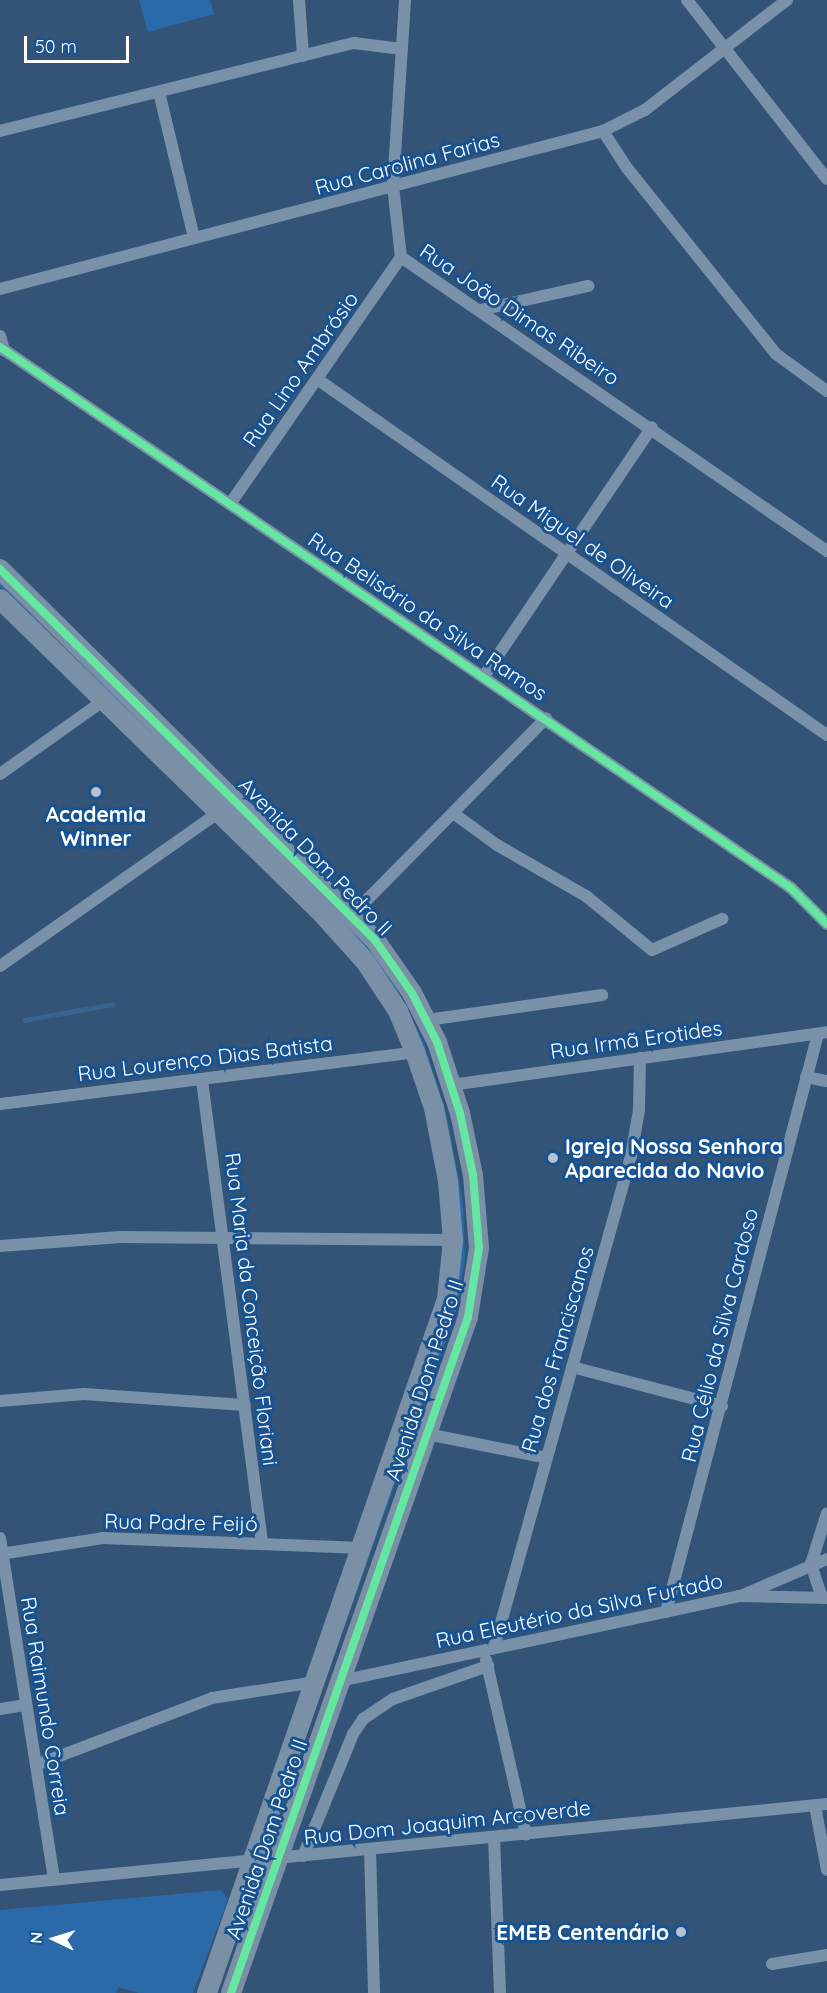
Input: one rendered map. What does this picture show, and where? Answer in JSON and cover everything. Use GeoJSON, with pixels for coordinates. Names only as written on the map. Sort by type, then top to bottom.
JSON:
{"type":"FeatureCollection","features":[{"type":"Feature","properties":{"kind":"main road","name":"Avenida Dom Pedro II"},"geometry":{"type":"LineString","coordinates":[[0,568],[353,914],[388,957],[427,1020],[451,1085],[471,1164],[479,1248],[468,1317],[231,1993]]}},
{"type":"Feature","properties":{"kind":"main road","name":"Avenida Dom Pedro II"},"geometry":{"type":"LineString","coordinates":[[0,599],[365,961],[398,1011],[416,1052],[442,1144],[453,1240],[444,1310],[207,1993]]}},
{"type":"Feature","properties":{"kind":"street"},"geometry":{"type":"LineString","coordinates":[[299,0],[303,56]]}},
{"type":"Feature","properties":{"kind":"street","name":"Rua João Dimas Ribeiro"},"geometry":{"type":"LineString","coordinates":[[405,0],[393,186],[401,257],[652,427],[827,551]]}},
{"type":"Feature","properties":{"kind":"street"},"geometry":{"type":"LineString","coordinates":[[687,0],[827,179]]}},
{"type":"Feature","properties":{"kind":"street","name":"Rua Carolina Farias"},"geometry":{"type":"LineString","coordinates":[[0,289],[603,131],[645,110],[788,0]]}},
{"type":"Feature","properties":{"kind":"street"},"geometry":{"type":"LineString","coordinates":[[0,131],[354,43],[402,49]]}},
{"type":"Feature","properties":{"kind":"street"},"geometry":{"type":"LineString","coordinates":[[159,92],[194,238]]}},
{"type":"Feature","properties":{"kind":"street"},"geometry":{"type":"LineString","coordinates":[[603,131],[627,168],[776,354],[827,391]]}},
{"type":"Feature","properties":{"kind":"street","name":"Rua Lino Ambrósio"},"geometry":{"type":"LineString","coordinates":[[230,504],[401,257]]}},
{"type":"Feature","properties":{"kind":"street"},"geometry":{"type":"LineString","coordinates":[[480,310],[588,286]]}},
{"type":"Feature","properties":{"kind":"street"},"geometry":{"type":"LineString","coordinates":[[0,336],[2,349]]}},
{"type":"Feature","properties":{"kind":"street","name":"Rua Belisário da Silva Ramos"},"geometry":{"type":"LineString","coordinates":[[2,349],[546,718],[791,888],[827,924]]}},
{"type":"Feature","properties":{"kind":"street","name":"Rua Miguel de Oliveira"},"geometry":{"type":"LineString","coordinates":[[316,379],[827,735]]}},
{"type":"Feature","properties":{"kind":"street"},"geometry":{"type":"LineString","coordinates":[[484,676],[652,427]]}},
{"type":"Feature","properties":{"kind":"street"},"geometry":{"type":"LineString","coordinates":[[0,774],[103,701]]}},
{"type":"Feature","properties":{"kind":"street"},"geometry":{"type":"LineString","coordinates":[[353,914],[546,718]]}},
{"type":"Feature","properties":{"kind":"street"},"geometry":{"type":"LineString","coordinates":[[0,966],[218,813]]}},
{"type":"Feature","properties":{"kind":"street"},"geometry":{"type":"LineString","coordinates":[[453,813],[497,845],[586,896],[652,950],[722,919]]}},
{"type":"Feature","properties":{"kind":"street"},"geometry":{"type":"LineString","coordinates":[[427,1020],[602,995]]}},
{"type":"Feature","properties":{"kind":"street","name":"Rua Irmã Erotides"},"geometry":{"type":"LineString","coordinates":[[451,1085],[823,1033]]}},
{"type":"Feature","properties":{"kind":"street","name":"Rua Célio da Silva Cardoso"},"geometry":{"type":"LineString","coordinates":[[666,1612],[722,1406],[806,1077],[823,1033]]}},
{"type":"Feature","properties":{"kind":"street","name":"Rua Lourenço Dias Batista"},"geometry":{"type":"LineString","coordinates":[[0,1104],[416,1052]]}},
{"type":"Feature","properties":{"kind":"street","name":"Rua dos Franciscanos"},"geometry":{"type":"LineString","coordinates":[[526,1834],[488,1666],[489,1649],[547,1458],[631,1156],[639,1110],[640,1059]]}},
{"type":"Feature","properties":{"kind":"street"},"geometry":{"type":"LineString","coordinates":[[806,1077],[827,1081]]}},
{"type":"Feature","properties":{"kind":"street","name":"Rua Maria da Conceição Floriani"},"geometry":{"type":"LineString","coordinates":[[202,1080],[262,1543]]}},
{"type":"Feature","properties":{"kind":"street"},"geometry":{"type":"LineString","coordinates":[[0,1246],[77,1238],[453,1240]]}},
{"type":"Feature","properties":{"kind":"street"},"geometry":{"type":"LineString","coordinates":[[572,1367],[722,1406]]}},
{"type":"Feature","properties":{"kind":"street"},"geometry":{"type":"LineString","coordinates":[[0,1401],[84,1394],[244,1405]]}},
{"type":"Feature","properties":{"kind":"street"},"geometry":{"type":"LineString","coordinates":[[427,1434],[547,1458]]}},
{"type":"Feature","properties":{"kind":"street"},"geometry":{"type":"LineString","coordinates":[[824,1598],[811,1564],[827,1513]]}},
{"type":"Feature","properties":{"kind":"street","name":"Rua Raimundo Correia"},"geometry":{"type":"LineString","coordinates":[[0,1538],[54,1880]]}},
{"type":"Feature","properties":{"kind":"street","name":"Rua Padre Feijó"},"geometry":{"type":"LineString","coordinates":[[1,1554],[103,1538],[362,1548]]}},
{"type":"Feature","properties":{"kind":"street"},"geometry":{"type":"LineString","coordinates":[[739,1596],[827,1559]]}},
{"type":"Feature","properties":{"kind":"street","name":"Rua Eleutério da Silva Furtado"},"geometry":{"type":"LineString","coordinates":[[340,1680],[739,1596],[824,1598]]}},
{"type":"Feature","properties":{"kind":"street"},"geometry":{"type":"LineString","coordinates":[[303,1856],[353,1734],[363,1719],[393,1699],[488,1666]]}},
{"type":"Feature","properties":{"kind":"street"},"geometry":{"type":"LineString","coordinates":[[36,1766],[212,1698],[315,1682]]}},
{"type":"Feature","properties":{"kind":"street"},"geometry":{"type":"LineString","coordinates":[[0,1709],[26,1705]]}},
{"type":"Feature","properties":{"kind":"street"},"geometry":{"type":"LineString","coordinates":[[821,1805],[827,1870]]}},
{"type":"Feature","properties":{"kind":"street","name":"Rua Dom Joaquim Arcoverde"},"geometry":{"type":"LineString","coordinates":[[0,1885],[821,1805]]}},
{"type":"Feature","properties":{"kind":"street"},"geometry":{"type":"LineString","coordinates":[[494,1837],[500,1993]]}},
{"type":"Feature","properties":{"kind":"street"},"geometry":{"type":"LineString","coordinates":[[370,1849],[374,1993]]}},
{"type":"Feature","properties":{"kind":"street"},"geometry":{"type":"LineString","coordinates":[[772,1964],[827,1955]]}},
{"type":"Feature","properties":{"kind":"shaded area"},"geometry":{"type":"Polygon","coordinates":[[[139,0],[210,0],[214,14],[148,32],[139,0]]]}},
{"type":"Feature","properties":{"kind":"shaded area"},"geometry":{"type":"Polygon","coordinates":[[[0,577],[346,921],[386,967],[424,1043],[447,1116],[463,1203],[465,1257],[458,1306],[268,1843],[452,1308],[429,1072],[296,877],[0,586],[0,577]]]}},
{"type":"Feature","properties":{"kind":"shaded area"},"geometry":{"type":"Polygon","coordinates":[[[221,1890],[228,1899],[193,1993],[139,1993],[118,1987],[116,1993],[0,1993],[0,1910],[221,1890]]]}},
{"type":"Feature","properties":{"kind":"waterway"},"geometry":{"type":"LineString","coordinates":[[25,1020],[113,1004]]}},
{"type":"Feature","properties":{"kind":"cycle path"},"geometry":{"type":"LineString","coordinates":[[0,347],[791,888],[827,924]]}},
{"type":"Feature","properties":{"kind":"cycle path"},"geometry":{"type":"LineString","coordinates":[[0,569],[375,940],[412,993],[437,1042],[460,1113],[473,1175],[479,1248],[468,1317],[231,1993]]}},
{"type":"Feature","properties":{"kind":"place","name":"Academia Winner"},"geometry":{"type":"Point","coordinates":[96,792]}},
{"type":"Feature","properties":{"kind":"place","name":"Igreja Nossa Senhora Aparecida do Navio"},"geometry":{"type":"Point","coordinates":[553,1158]}},
{"type":"Feature","properties":{"kind":"place","name":"EMEB Centenário"},"geometry":{"type":"Point","coordinates":[681,1932]}}]}
